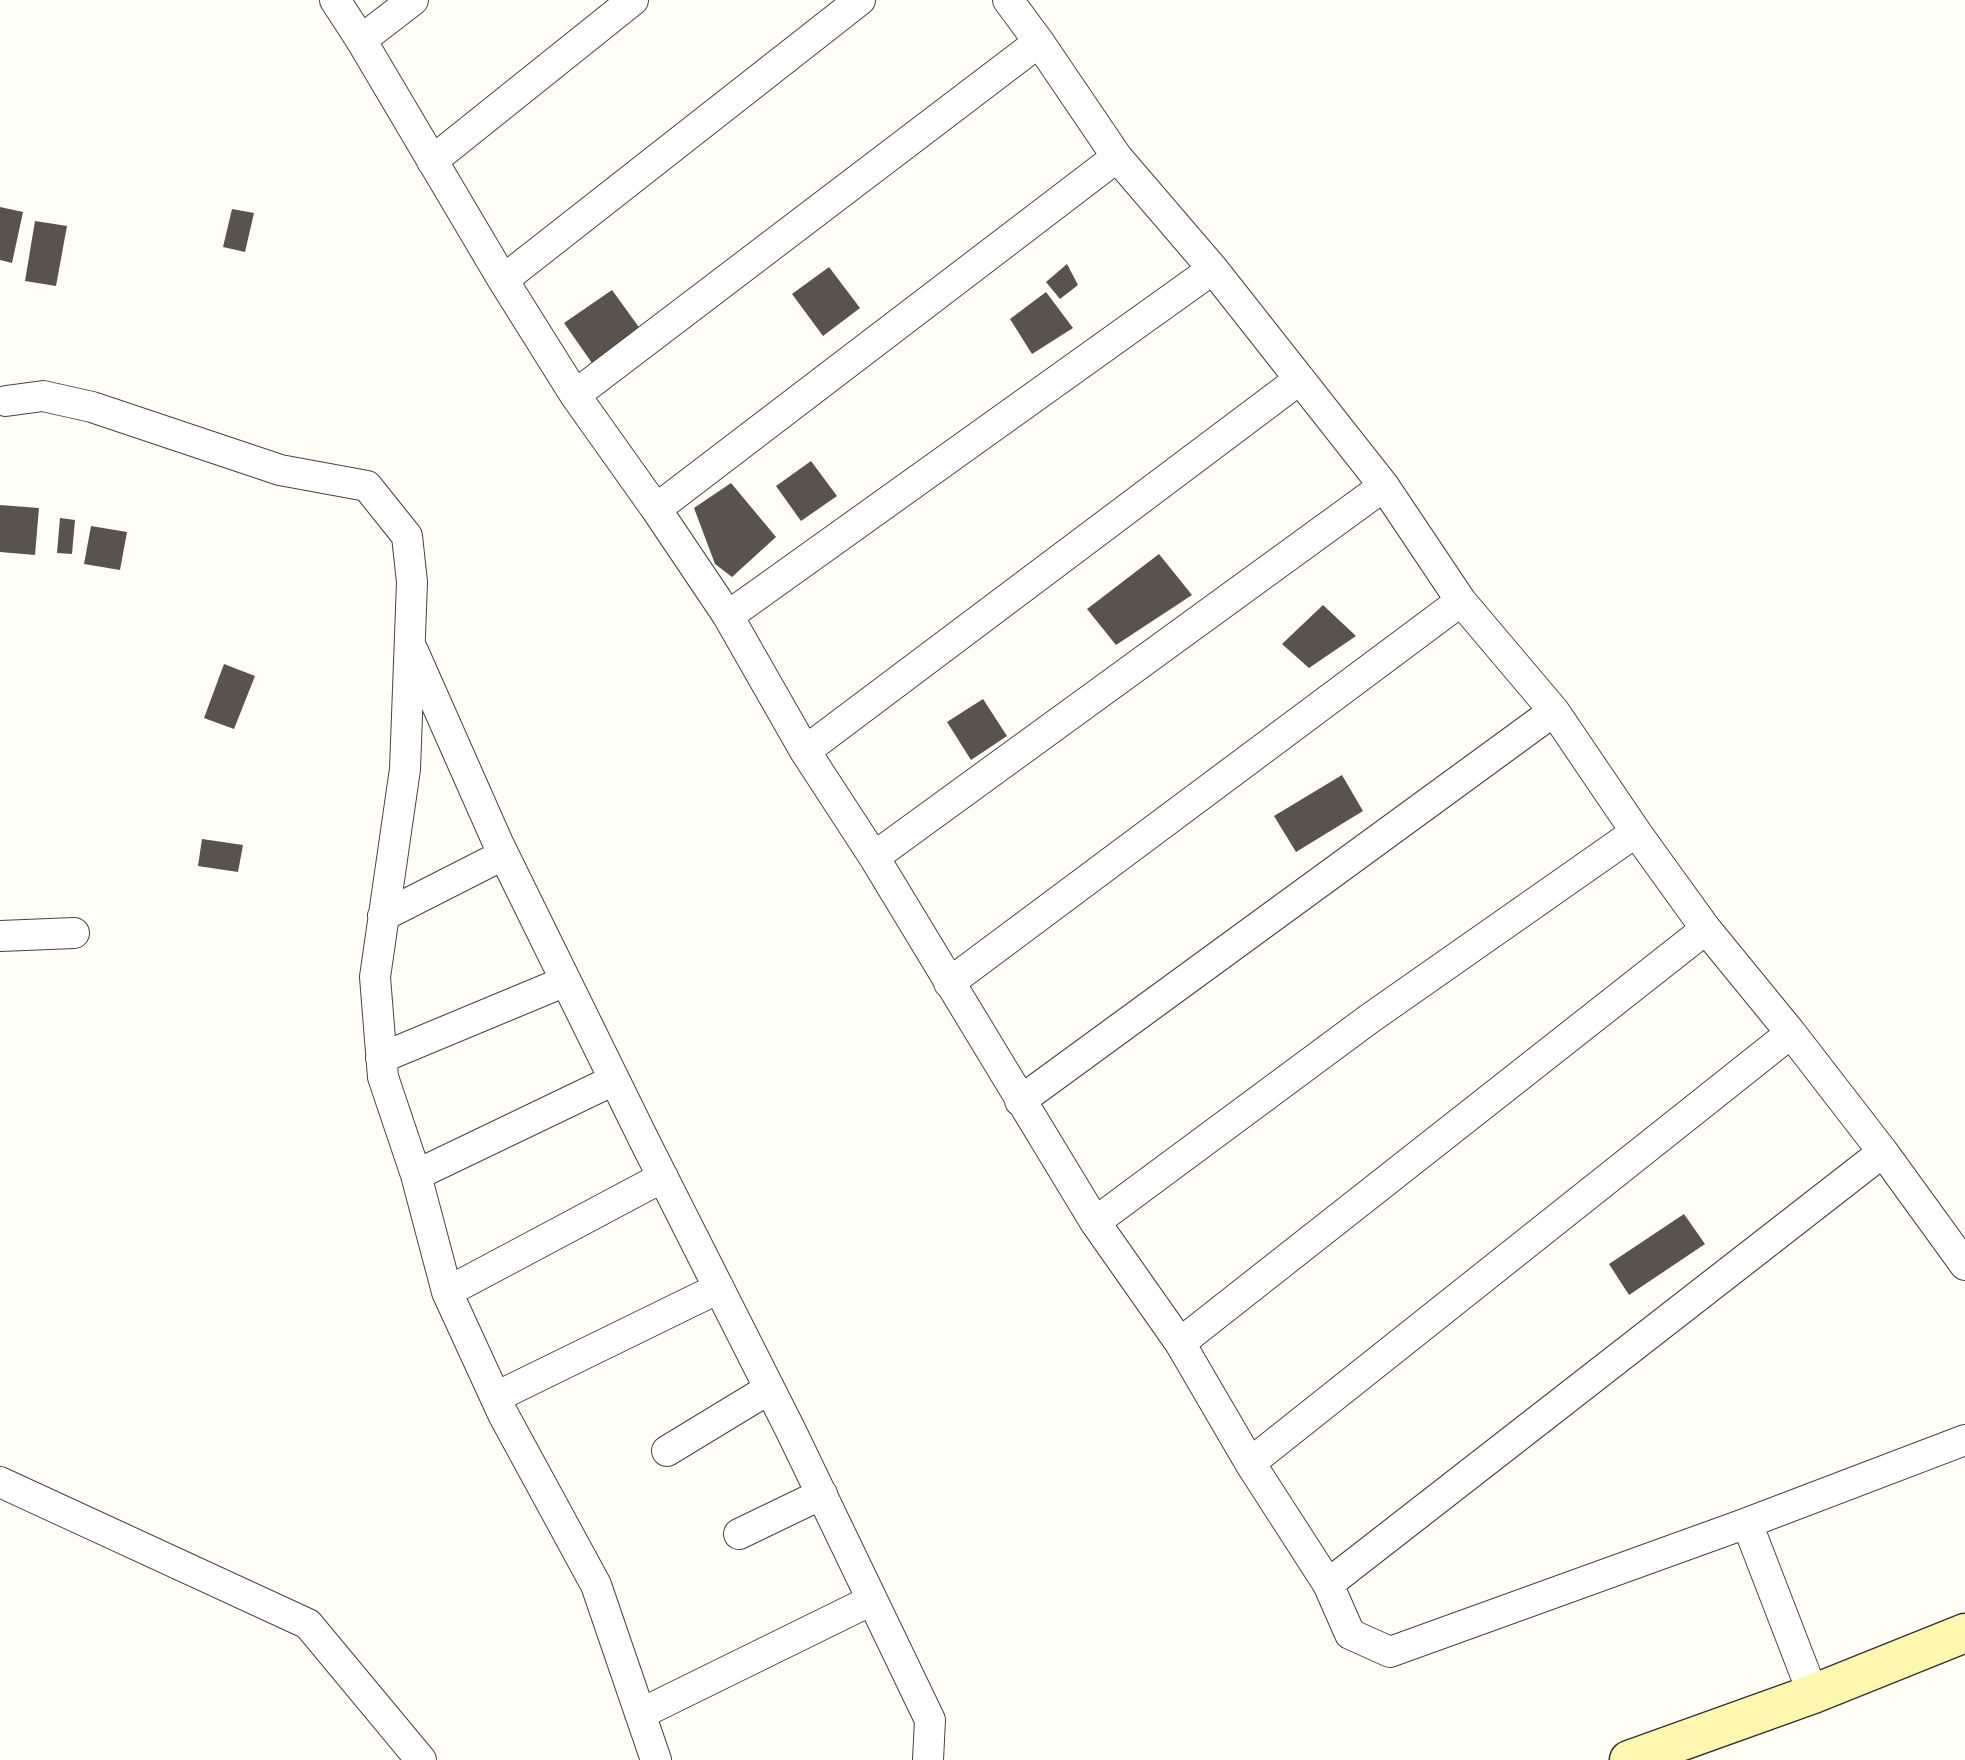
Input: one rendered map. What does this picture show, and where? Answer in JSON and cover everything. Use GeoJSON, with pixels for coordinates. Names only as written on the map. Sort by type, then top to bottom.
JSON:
{"type":"FeatureCollection","features":[{"type":"Feature","properties":{"kind":"main road"},"geometry":{"type":"LineString","coordinates":[[1629,1760],[1813,1694],[1965,1633]]}},
{"type":"Feature","properties":{"kind":"street"},"geometry":{"type":"LineString","coordinates":[[335,0],[503,281],[575,395],[728,616],[806,751],[1095,1222],[1180,1343],[1250,1463],[1328,1584],[1350,1634],[1390,1652],[1747,1523],[1965,1440]]}},
{"type":"Feature","properties":{"kind":"street"},"geometry":{"type":"LineString","coordinates":[[361,40],[412,0]]}},
{"type":"Feature","properties":{"kind":"street"},"geometry":{"type":"LineString","coordinates":[[432,161],[633,0]]}},
{"type":"Feature","properties":{"kind":"street"},"geometry":{"type":"LineString","coordinates":[[503,281],[860,0]]}},
{"type":"Feature","properties":{"kind":"street"},"geometry":{"type":"LineString","coordinates":[[1008,0],[1117,157],[1213,269],[1384,486],[1461,601],[1554,711],[1706,929],[1883,1152],[1965,1265]]}},
{"type":"Feature","properties":{"kind":"street"},"geometry":{"type":"LineString","coordinates":[[575,395],[1039,42]]}},
{"type":"Feature","properties":{"kind":"street"},"geometry":{"type":"LineString","coordinates":[[656,509],[1117,157]]}},
{"type":"Feature","properties":{"kind":"street"},"geometry":{"type":"LineString","coordinates":[[728,616],[1213,269]]}},
{"type":"Feature","properties":{"kind":"street"},"geometry":{"type":"LineString","coordinates":[[806,751],[1300,379]]}},
{"type":"Feature","properties":{"kind":"street"},"geometry":{"type":"LineString","coordinates":[[6,401],[43,396],[92,407],[280,470],[367,486],[407,536],[412,582],[405,769],[375,977],[383,1077],[416,1175],[447,1292],[503,1414],[596,1585],[656,1760]]}},
{"type":"Feature","properties":{"kind":"street"},"geometry":{"type":"LineString","coordinates":[[874,858],[1384,486]]}},
{"type":"Feature","properties":{"kind":"street"},"geometry":{"type":"LineString","coordinates":[[949,983],[1461,601]]}},
{"type":"Feature","properties":{"kind":"street"},"geometry":{"type":"LineString","coordinates":[[410,643],[503,855],[822,1494],[930,1720],[928,1760]]}},
{"type":"Feature","properties":{"kind":"street"},"geometry":{"type":"LineString","coordinates":[[1020,1101],[1554,711]]}},
{"type":"Feature","properties":{"kind":"street"},"geometry":{"type":"LineString","coordinates":[[1095,1222],[1369,1019],[1636,832]]}},
{"type":"Feature","properties":{"kind":"street"},"geometry":{"type":"LineString","coordinates":[[383,916],[503,855]]}},
{"type":"Feature","properties":{"kind":"street"},"geometry":{"type":"LineString","coordinates":[[1180,1343],[1706,929]]}},
{"type":"Feature","properties":{"kind":"street"},"geometry":{"type":"LineString","coordinates":[[0,936],[74,933]]}},
{"type":"Feature","properties":{"kind":"street"},"geometry":{"type":"LineString","coordinates":[[381,1058],[566,981]]}},
{"type":"Feature","properties":{"kind":"street"},"geometry":{"type":"LineString","coordinates":[[1250,1463],[1791,1033]]}},
{"type":"Feature","properties":{"kind":"street"},"geometry":{"type":"LineString","coordinates":[[416,1175],[614,1080]]}},
{"type":"Feature","properties":{"kind":"street"},"geometry":{"type":"LineString","coordinates":[[1328,1584],[1883,1152]]}},
{"type":"Feature","properties":{"kind":"street"},"geometry":{"type":"LineString","coordinates":[[447,1292],[663,1177]]}},
{"type":"Feature","properties":{"kind":"street"},"geometry":{"type":"LineString","coordinates":[[496,1397],[719,1288]]}},
{"type":"Feature","properties":{"kind":"street"},"geometry":{"type":"LineString","coordinates":[[667,1451],[769,1389]]}},
{"type":"Feature","properties":{"kind":"street"},"geometry":{"type":"LineString","coordinates":[[0,1482],[308,1624],[421,1760]]}},
{"type":"Feature","properties":{"kind":"street"},"geometry":{"type":"LineString","coordinates":[[739,1534],[822,1494]]}},
{"type":"Feature","properties":{"kind":"street"},"geometry":{"type":"LineString","coordinates":[[1747,1523],[1813,1694]]}},
{"type":"Feature","properties":{"kind":"street"},"geometry":{"type":"LineString","coordinates":[[640,1714],[872,1600]]}},
{"type":"Feature","properties":{"kind":"building"},"geometry":{"type":"Polygon","coordinates":[[[0,207],[23,212],[12,263],[0,260],[0,207]]]}},
{"type":"Feature","properties":{"kind":"building"},"geometry":{"type":"Polygon","coordinates":[[[232,209],[254,213],[245,252],[223,247],[232,209]]]}},
{"type":"Feature","properties":{"kind":"building"},"geometry":{"type":"Polygon","coordinates":[[[35,221],[67,226],[56,286],[25,281],[35,221]]]}},
{"type":"Feature","properties":{"kind":"building"},"geometry":{"type":"Polygon","coordinates":[[[1067,264],[1078,285],[1060,299],[1046,282],[1067,264]]]}},
{"type":"Feature","properties":{"kind":"building"},"geometry":{"type":"Polygon","coordinates":[[[829,267],[860,308],[823,336],[792,294],[829,267]]]}},
{"type":"Feature","properties":{"kind":"building"},"geometry":{"type":"Polygon","coordinates":[[[612,290],[641,330],[592,363],[564,323],[612,290]]]}},
{"type":"Feature","properties":{"kind":"building"},"geometry":{"type":"Polygon","coordinates":[[[1046,292],[1073,328],[1032,354],[1010,319],[1046,292]]]}},
{"type":"Feature","properties":{"kind":"building"},"geometry":{"type":"Polygon","coordinates":[[[811,461],[837,496],[801,521],[776,486],[811,461]]]}},
{"type":"Feature","properties":{"kind":"building"},"geometry":{"type":"Polygon","coordinates":[[[731,483],[776,537],[732,577],[715,564],[694,508],[731,483]]]}},
{"type":"Feature","properties":{"kind":"building"},"geometry":{"type":"Polygon","coordinates":[[[0,505],[39,508],[35,555],[0,552],[0,505]]]}},
{"type":"Feature","properties":{"kind":"building"},"geometry":{"type":"Polygon","coordinates":[[[60,518],[75,520],[72,554],[57,553],[60,518]]]}},
{"type":"Feature","properties":{"kind":"building"},"geometry":{"type":"Polygon","coordinates":[[[91,526],[127,532],[120,570],[84,564],[91,526]]]}},
{"type":"Feature","properties":{"kind":"building"},"geometry":{"type":"Polygon","coordinates":[[[1159,554],[1192,595],[1116,645],[1087,609],[1159,554]]]}},
{"type":"Feature","properties":{"kind":"building"},"geometry":{"type":"Polygon","coordinates":[[[1323,605],[1356,636],[1309,668],[1282,644],[1323,605]]]}},
{"type":"Feature","properties":{"kind":"building"},"geometry":{"type":"Polygon","coordinates":[[[224,664],[255,676],[234,729],[204,718],[224,664]]]}},
{"type":"Feature","properties":{"kind":"building"},"geometry":{"type":"Polygon","coordinates":[[[983,699],[1007,736],[971,760],[947,722],[983,699]]]}},
{"type":"Feature","properties":{"kind":"building"},"geometry":{"type":"Polygon","coordinates":[[[1342,775],[1363,811],[1296,852],[1274,816],[1342,775]]]}},
{"type":"Feature","properties":{"kind":"building"},"geometry":{"type":"Polygon","coordinates":[[[202,839],[243,845],[238,872],[198,866],[202,839]]]}},
{"type":"Feature","properties":{"kind":"building"},"geometry":{"type":"Polygon","coordinates":[[[1684,1214],[1705,1244],[1629,1295],[1609,1264],[1684,1214]]]}}]}
